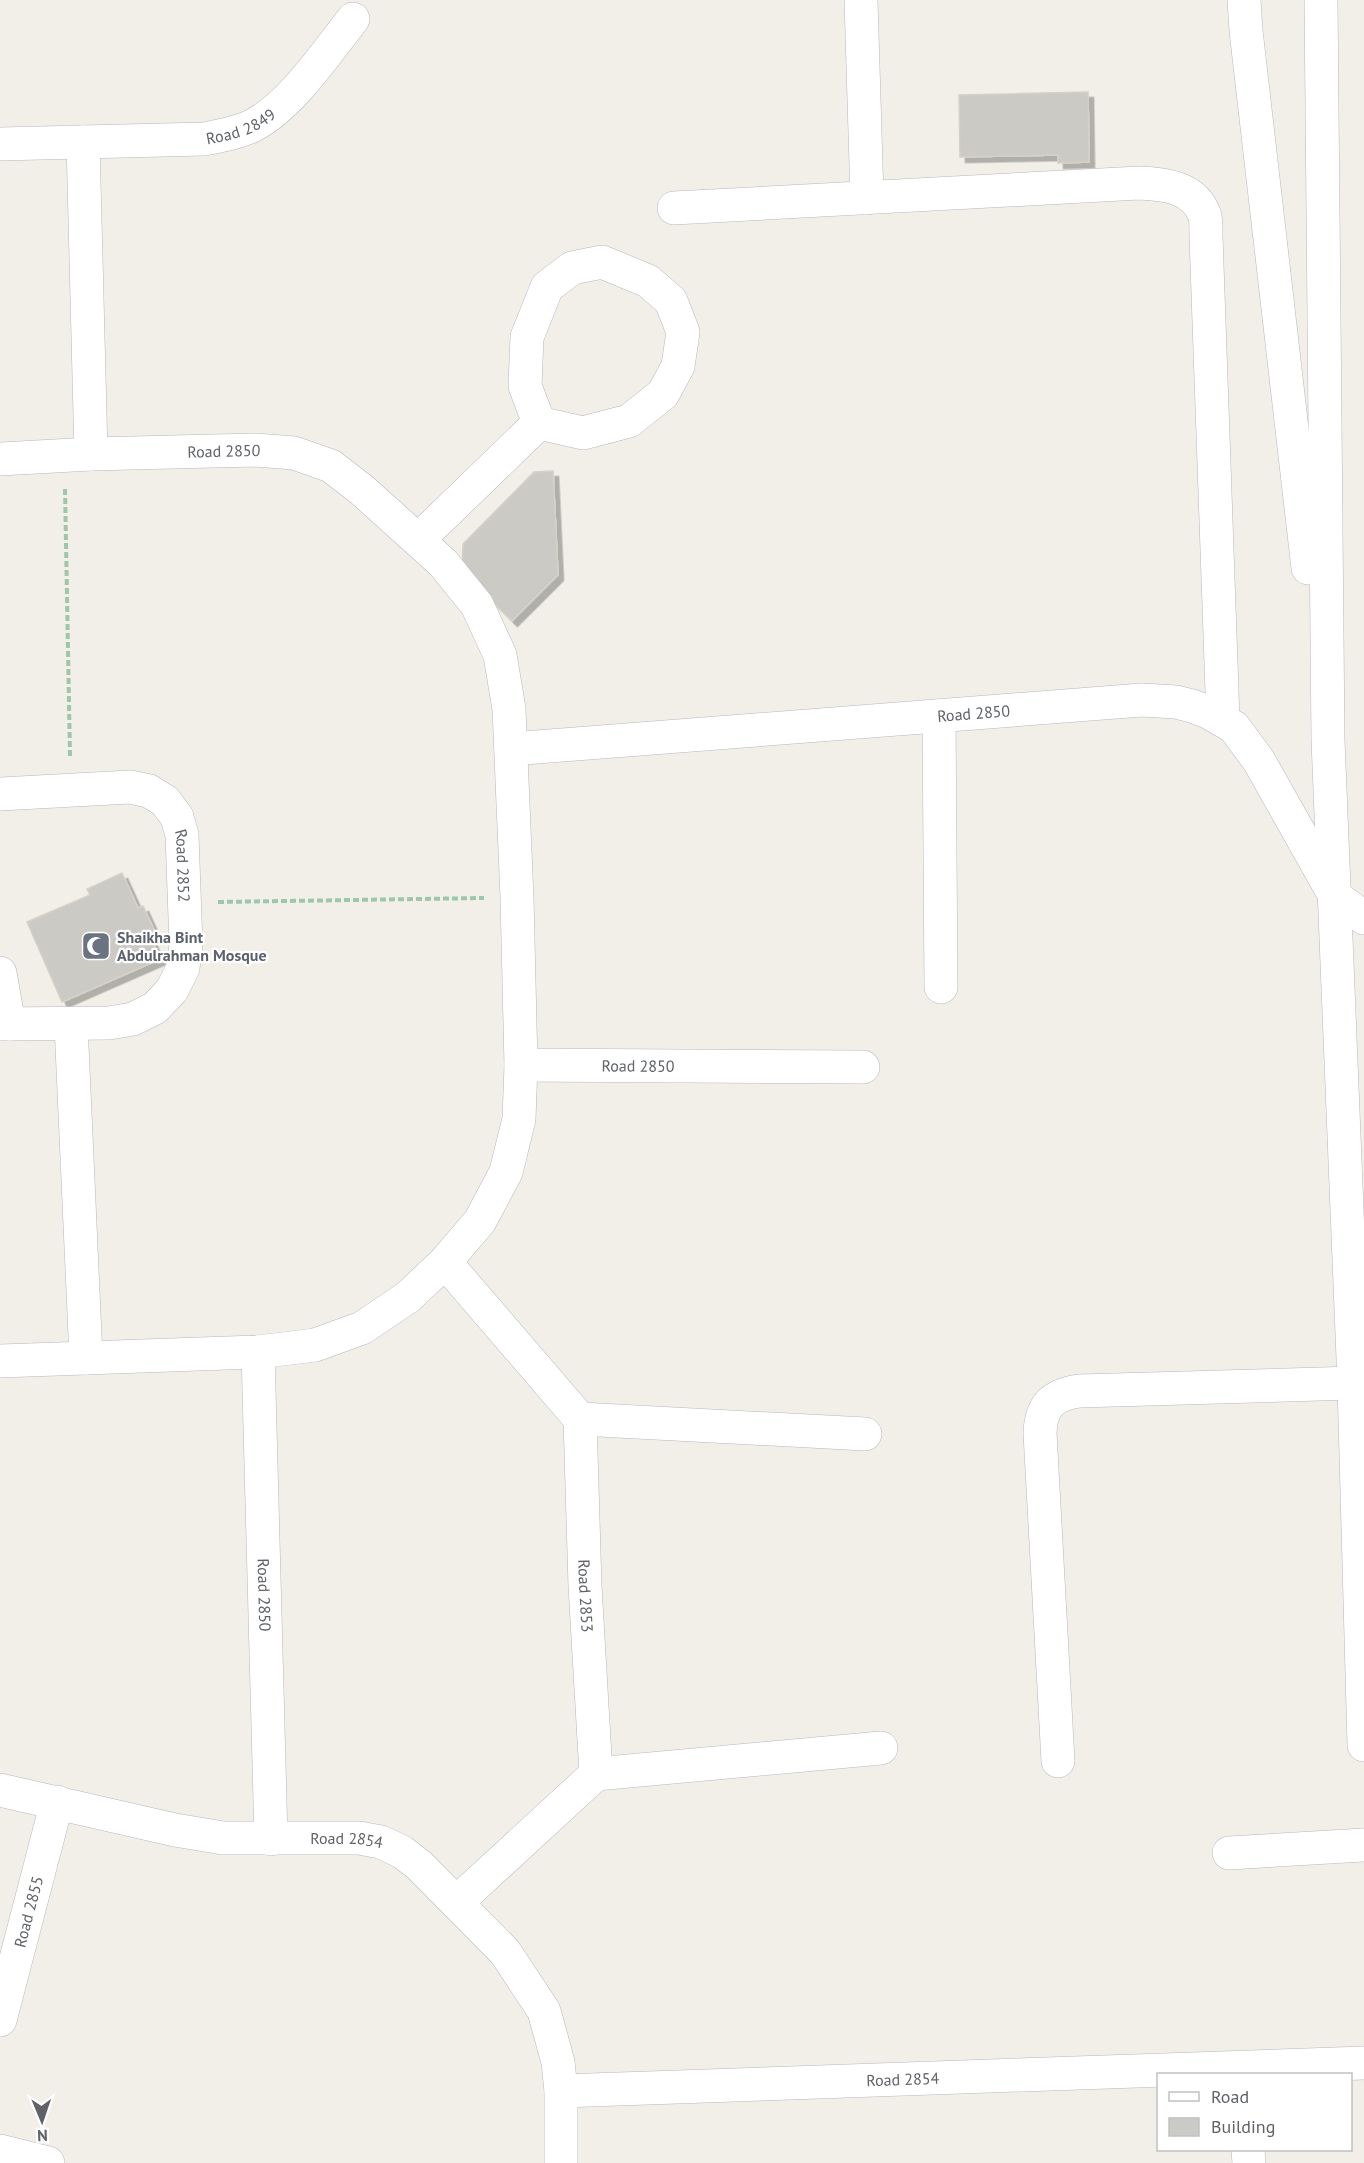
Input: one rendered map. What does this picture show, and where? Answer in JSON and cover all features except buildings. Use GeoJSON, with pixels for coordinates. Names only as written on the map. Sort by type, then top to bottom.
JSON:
{"type":"FeatureCollection","features":[{"type":"Feature","properties":{"kind":"street"},"geometry":{"type":"LineString","coordinates":[[861,0],[867,198]]}},
{"type":"Feature","properties":{"kind":"street"},"geometry":{"type":"LineString","coordinates":[[1229,0],[1245,15],[1328,740]]}},
{"type":"Feature","properties":{"kind":"street"},"geometry":{"type":"LineString","coordinates":[[1321,0],[1328,740],[1354,1383],[1364,1745]]}},
{"type":"Feature","properties":{"kind":"street"},"geometry":{"type":"LineString","coordinates":[[1322,66],[1333,24],[1343,0]]}},
{"type":"Feature","properties":{"kind":"street","name":"Road 2849"},"geometry":{"type":"LineString","coordinates":[[0,144],[204,139],[229,135],[253,125],[274,111],[353,20]]}},
{"type":"Feature","properties":{"kind":"street"},"geometry":{"type":"LineString","coordinates":[[78,454],[83,142]]}},
{"type":"Feature","properties":{"kind":"street"},"geometry":{"type":"LineString","coordinates":[[674,208],[1139,183],[1159,183],[1178,187],[1195,198],[1204,216],[1206,236],[1223,720]]}},
{"type":"Feature","properties":{"kind":"street"},"geometry":{"type":"LineString","coordinates":[[602,262],[648,280],[671,301],[683,332],[678,366],[663,394],[629,421],[583,433],[539,423],[525,386],[526,337],[547,287],[572,268],[602,262]]}},
{"type":"Feature","properties":{"kind":"street"},"geometry":{"type":"LineString","coordinates":[[418,540],[539,423]]}},
{"type":"Feature","properties":{"kind":"street","name":"Road 2850"},"geometry":{"type":"LineString","coordinates":[[0,459],[78,454],[255,450],[294,453],[331,466],[362,490],[443,563],[477,605],[500,655],[509,709],[518,898],[521,1065],[519,1119],[506,1172],[480,1221],[445,1262],[408,1297],[362,1328],[315,1345],[258,1352],[0,1361]]}},
{"type":"Feature","properties":{"kind":"street","name":"Road 2850"},"geometry":{"type":"LineString","coordinates":[[511,749],[1142,699],[1176,702],[1208,712],[1234,727],[1259,761],[1335,896]]}},
{"type":"Feature","properties":{"kind":"street"},"geometry":{"type":"LineString","coordinates":[[939,716],[941,987]]}},
{"type":"Feature","properties":{"kind":"street","name":"Road 2852"},"geometry":{"type":"LineString","coordinates":[[0,794],[130,788],[149,791],[165,801],[177,816],[182,835],[186,945],[183,968],[172,990],[155,1008],[133,1019],[109,1023],[4,1024]]}},
{"type":"Feature","properties":{"kind":"street"},"geometry":{"type":"LineString","coordinates":[[1335,896],[1364,918]]}},
{"type":"Feature","properties":{"kind":"street"},"geometry":{"type":"LineString","coordinates":[[0,973],[4,1024]]}},
{"type":"Feature","properties":{"kind":"street"},"geometry":{"type":"LineString","coordinates":[[71,1024],[86,1358]]}},
{"type":"Feature","properties":{"kind":"street","name":"Road 2850"},"geometry":{"type":"LineString","coordinates":[[521,1065],[863,1067]]}},
{"type":"Feature","properties":{"kind":"street"},"geometry":{"type":"LineString","coordinates":[[445,1262],[580,1419],[865,1434]]}},
{"type":"Feature","properties":{"kind":"street","name":"Road 2850"},"geometry":{"type":"LineString","coordinates":[[258,1352],[271,1839]]}},
{"type":"Feature","properties":{"kind":"street"},"geometry":{"type":"LineString","coordinates":[[1058,1761],[1040,1433],[1044,1409],[1053,1399],[1065,1393],[1079,1391],[1354,1383]]}},
{"type":"Feature","properties":{"kind":"street","name":"Road 2853"},"geometry":{"type":"LineString","coordinates":[[580,1419],[585,1586],[596,1774]]}},
{"type":"Feature","properties":{"kind":"street"},"geometry":{"type":"LineString","coordinates":[[457,1902],[596,1774],[881,1748]]}},
{"type":"Feature","properties":{"kind":"street","name":"Road 2854"},"geometry":{"type":"LineString","coordinates":[[0,1790],[176,1830],[223,1838],[359,1838],[381,1842],[402,1852],[419,1865],[505,1952],[544,2011],[558,2062],[561,2091],[561,2163]]}},
{"type":"Feature","properties":{"kind":"street","name":"Road 2855"},"geometry":{"type":"LineString","coordinates":[[0,2020],[57,1802]]}},
{"type":"Feature","properties":{"kind":"street"},"geometry":{"type":"LineString","coordinates":[[1229,1853],[1364,1845]]}},
{"type":"Feature","properties":{"kind":"street","name":"Road 2854"},"geometry":{"type":"LineString","coordinates":[[1178,2073],[1364,2063]]}},
{"type":"Feature","properties":{"kind":"street","name":"Road 2854"},"geometry":{"type":"LineString","coordinates":[[561,2091],[1157,2074]]}},
{"type":"Feature","properties":{"kind":"street"},"geometry":{"type":"LineString","coordinates":[[0,2151],[48,2163]]}},
{"type":"Feature","properties":{"kind":"path"},"geometry":{"type":"LineString","coordinates":[[71,790],[78,454]]}},
{"type":"Feature","properties":{"kind":"path"},"geometry":{"type":"LineString","coordinates":[[185,902],[518,898]]}},
{"type":"Feature","properties":{"kind":"place","name":"Shaikha Bint Abdulrahman Mosque"},"geometry":{"type":"Point","coordinates":[96,946]}}]}
